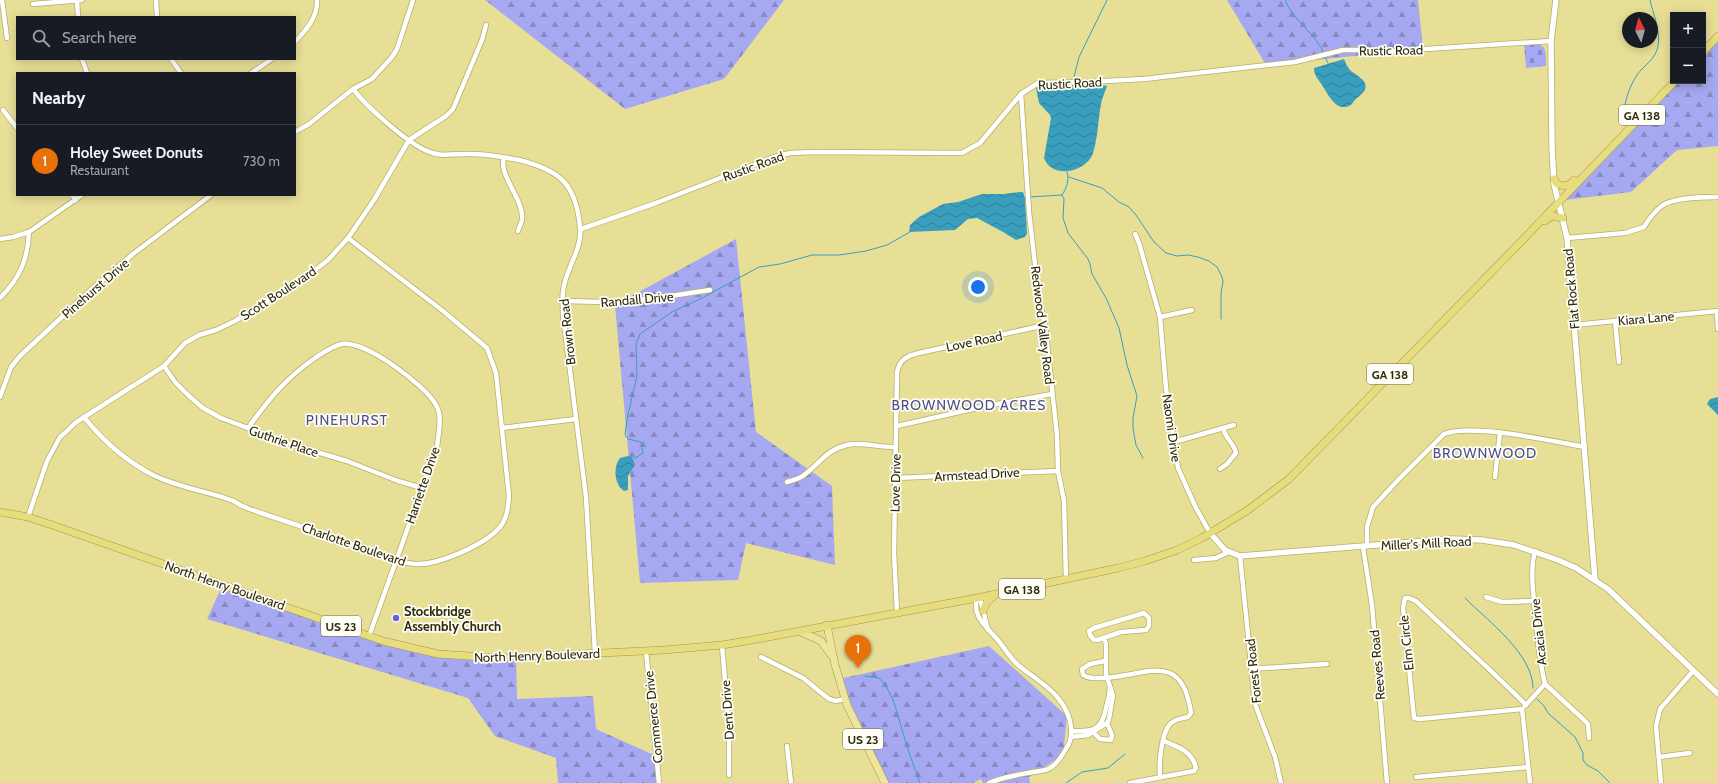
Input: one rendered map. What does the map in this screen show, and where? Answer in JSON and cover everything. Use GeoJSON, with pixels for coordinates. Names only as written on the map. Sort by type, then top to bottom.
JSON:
{"type":"FeatureCollection","features":[{"type":"Feature","properties":{"kind":"highway"},"geometry":{"type":"LineString","coordinates":[[1706,49],[1718,36]]}},
{"type":"Feature","properties":{"kind":"highway","name":"GA 138"},"geometry":{"type":"LineString","coordinates":[[828,625],[897,611],[977,598],[1118,568],[1160,556],[1185,546],[1210,533],[1258,503],[1298,470],[1672,84]]}},
{"type":"Feature","properties":{"kind":"highway"},"geometry":{"type":"LineString","coordinates":[[1554,179],[1557,184],[1569,185],[1580,174],[1587,172]]}},
{"type":"Feature","properties":{"kind":"highway"},"geometry":{"type":"LineString","coordinates":[[1538,224],[1552,216],[1562,218]]}},
{"type":"Feature","properties":{"kind":"highway","name":"North Henry Boulevard"},"geometry":{"type":"LineString","coordinates":[[0,512],[28,517],[369,636],[423,651],[468,657],[526,657],[646,651],[722,645],[828,625]]}},
{"type":"Feature","properties":{"kind":"highway"},"geometry":{"type":"LineString","coordinates":[[983,611],[986,602],[997,594]]}},
{"type":"Feature","properties":{"kind":"main road","name":"US 23"},"geometry":{"type":"LineString","coordinates":[[828,625],[834,659],[845,699],[852,718],[885,783]]}},
{"type":"Feature","properties":{"kind":"main road","name":"US 23"},"geometry":{"type":"LineString","coordinates":[[799,631],[821,641],[834,659]]}},
{"type":"Feature","properties":{"kind":"street"},"geometry":{"type":"LineString","coordinates":[[2,0],[6,38]]}},
{"type":"Feature","properties":{"kind":"street"},"geometry":{"type":"LineString","coordinates":[[78,0],[78,16]]}},
{"type":"Feature","properties":{"kind":"street"},"geometry":{"type":"LineString","coordinates":[[33,4],[82,0]]}},
{"type":"Feature","properties":{"kind":"street"},"geometry":{"type":"LineString","coordinates":[[156,0],[157,16]]}},
{"type":"Feature","properties":{"kind":"street"},"geometry":{"type":"LineString","coordinates":[[296,41],[312,22],[317,12],[317,0]]}},
{"type":"Feature","properties":{"kind":"street"},"geometry":{"type":"LineString","coordinates":[[296,131],[309,124],[353,89],[372,79],[394,53],[413,0]]}},
{"type":"Feature","properties":{"kind":"street","name":"Flat Rock Road"},"geometry":{"type":"LineString","coordinates":[[1556,0],[1551,41],[1554,179],[1567,238],[1595,580]]}},
{"type":"Feature","properties":{"kind":"street","name":"Scott Boulevard"},"geometry":{"type":"LineString","coordinates":[[28,517],[47,461],[60,438],[75,423],[164,366],[185,344],[199,335],[235,321],[306,277],[328,260],[348,238],[374,200],[409,140],[446,116],[453,109],[482,40],[486,25]]}},
{"type":"Feature","properties":{"kind":"street","name":"Rustic Road"},"geometry":{"type":"LineString","coordinates":[[581,229],[656,203],[774,157],[790,153],[962,153],[980,143],[1021,94],[1038,83],[1144,79],[1295,62],[1343,50],[1380,52],[1551,41]]}},
{"type":"Feature","properties":{"kind":"street"},"geometry":{"type":"LineString","coordinates":[[82,60],[87,72]]}},
{"type":"Feature","properties":{"kind":"street"},"geometry":{"type":"LineString","coordinates":[[172,60],[180,72]]}},
{"type":"Feature","properties":{"kind":"street"},"geometry":{"type":"LineString","coordinates":[[252,72],[270,60]]}},
{"type":"Feature","properties":{"kind":"street","name":"Brown Road"},"geometry":{"type":"LineString","coordinates":[[353,89],[363,102],[409,140],[427,151],[443,156],[456,153],[488,154],[531,163],[553,172],[562,179],[573,196],[581,229],[578,244],[562,290],[563,315],[586,497],[595,653]]}},
{"type":"Feature","properties":{"kind":"street","name":"Redwood Valley Road"},"geometry":{"type":"LineString","coordinates":[[1021,94],[1029,212],[1039,299],[1045,325],[1057,435],[1058,470],[1064,501],[1066,580]]}},
{"type":"Feature","properties":{"kind":"street"},"geometry":{"type":"LineString","coordinates":[[3,110],[16,127]]}},
{"type":"Feature","properties":{"kind":"street"},"geometry":{"type":"LineString","coordinates":[[504,157],[503,161],[506,174],[518,200],[522,213],[522,220],[518,231]]}},
{"type":"Feature","properties":{"kind":"street"},"geometry":{"type":"LineString","coordinates":[[73,196],[76,200]]}},
{"type":"Feature","properties":{"kind":"street"},"geometry":{"type":"LineString","coordinates":[[0,239],[29,232],[81,196]]}},
{"type":"Feature","properties":{"kind":"street","name":"Pinehurst Drive"},"geometry":{"type":"LineString","coordinates":[[0,397],[11,367],[20,356],[99,283],[210,196]]}},
{"type":"Feature","properties":{"kind":"street"},"geometry":{"type":"LineString","coordinates":[[1567,238],[1625,233],[1644,227],[1664,204],[1694,198],[1718,197]]}},
{"type":"Feature","properties":{"kind":"street"},"geometry":{"type":"LineString","coordinates":[[0,298],[16,279],[27,256],[29,232]]}},
{"type":"Feature","properties":{"kind":"street","name":"Naomi Drive"},"geometry":{"type":"LineString","coordinates":[[1135,234],[1139,243],[1160,317],[1166,388],[1178,468],[1183,481],[1210,533]]}},
{"type":"Feature","properties":{"kind":"street","name":"Charlotte Boulevard"},"geometry":{"type":"LineString","coordinates":[[84,417],[122,456],[154,475],[226,498],[245,507],[310,528],[396,560],[415,564],[430,563],[458,553],[484,541],[500,527],[506,514],[509,496],[496,373],[487,348],[443,311],[348,238]]}},
{"type":"Feature","properties":{"kind":"street","name":"Randall Drive"},"geometry":{"type":"LineString","coordinates":[[563,301],[607,302],[651,299],[710,290]]}},
{"type":"Feature","properties":{"kind":"street"},"geometry":{"type":"LineString","coordinates":[[1160,317],[1192,310]]}},
{"type":"Feature","properties":{"kind":"street"},"geometry":{"type":"LineString","coordinates":[[1717,312],[1718,329]]}},
{"type":"Feature","properties":{"kind":"street","name":"Kiara Lane"},"geometry":{"type":"LineString","coordinates":[[1574,325],[1717,312]]}},
{"type":"Feature","properties":{"kind":"street"},"geometry":{"type":"LineString","coordinates":[[1615,321],[1619,362]]}},
{"type":"Feature","properties":{"kind":"street","name":"Love Road"},"geometry":{"type":"LineString","coordinates":[[904,359],[919,353],[1045,325]]}},
{"type":"Feature","properties":{"kind":"street","name":"Harriette Drive"},"geometry":{"type":"LineString","coordinates":[[248,428],[283,384],[302,367],[342,344],[355,344],[368,350],[397,368],[426,392],[437,406],[440,422],[437,447],[369,636]]}},
{"type":"Feature","properties":{"kind":"street","name":"Love Drive"},"geometry":{"type":"LineString","coordinates":[[897,611],[894,552],[895,478],[898,426],[898,372],[899,365],[904,359]]}},
{"type":"Feature","properties":{"kind":"street","name":"Guthrie Place"},"geometry":{"type":"LineString","coordinates":[[164,366],[175,382],[203,408],[221,418],[293,445],[347,461],[398,481],[422,488]]}},
{"type":"Feature","properties":{"kind":"street"},"geometry":{"type":"LineString","coordinates":[[898,426],[986,406],[1052,394]]}},
{"type":"Feature","properties":{"kind":"street"},"geometry":{"type":"LineString","coordinates":[[502,428],[576,419]]}},
{"type":"Feature","properties":{"kind":"street"},"geometry":{"type":"LineString","coordinates":[[1174,442],[1234,425]]}},
{"type":"Feature","properties":{"kind":"street"},"geometry":{"type":"LineString","coordinates":[[1220,469],[1227,464],[1236,453],[1235,448],[1225,435],[1223,428]]}},
{"type":"Feature","properties":{"kind":"street","name":"Reeves Road"},"geometry":{"type":"LineString","coordinates":[[1387,783],[1372,605],[1365,546],[1367,527],[1373,507],[1436,440],[1451,431],[1465,430],[1500,433],[1585,447]]}},
{"type":"Feature","properties":{"kind":"street"},"geometry":{"type":"LineString","coordinates":[[1495,476],[1500,433]]}},
{"type":"Feature","properties":{"kind":"street"},"geometry":{"type":"LineString","coordinates":[[787,482],[805,475],[822,457],[832,450],[846,445],[868,445],[884,448],[896,447]]}},
{"type":"Feature","properties":{"kind":"street","name":"Armstead Drive"},"geometry":{"type":"LineString","coordinates":[[895,478],[1058,470]]}},
{"type":"Feature","properties":{"kind":"street","name":"Miller's Mill Road"},"geometry":{"type":"LineString","coordinates":[[1210,533],[1218,543],[1229,552],[1240,556],[1466,539],[1503,543],[1535,551],[1576,568],[1608,589],[1718,694]]}},
{"type":"Feature","properties":{"kind":"street","name":"Acacia Drive"},"geometry":{"type":"LineString","coordinates":[[1524,707],[1545,684],[1538,643],[1534,601],[1532,565],[1535,551]]}},
{"type":"Feature","properties":{"kind":"street"},"geometry":{"type":"LineString","coordinates":[[1194,560],[1216,558],[1229,552]]}},
{"type":"Feature","properties":{"kind":"street","name":"Forest Road"},"geometry":{"type":"LineString","coordinates":[[1240,556],[1255,704],[1275,757],[1281,783]]}},
{"type":"Feature","properties":{"kind":"street"},"geometry":{"type":"LineString","coordinates":[[1486,597],[1502,602],[1534,601]]}},
{"type":"Feature","properties":{"kind":"street"},"geometry":{"type":"LineString","coordinates":[[977,598],[981,602],[988,630]]}},
{"type":"Feature","properties":{"kind":"street"},"geometry":{"type":"LineString","coordinates":[[977,598],[976,602],[983,626],[1017,664],[1058,697],[1067,714],[1071,730],[1071,737],[1068,746],[1057,762],[1049,769],[1001,778],[989,783]]}},
{"type":"Feature","properties":{"kind":"street","name":"Elm Circle"},"geometry":{"type":"LineString","coordinates":[[1405,598],[1409,598],[1416,602],[1474,654],[1524,707],[1420,719],[1414,718],[1403,608],[1405,598]]}},
{"type":"Feature","properties":{"kind":"street"},"geometry":{"type":"LineString","coordinates":[[1144,614],[1149,618],[1149,626],[1146,630],[1121,632],[1104,639],[1094,640],[1089,631],[1094,628],[1144,614]]}},
{"type":"Feature","properties":{"kind":"street"},"geometry":{"type":"LineString","coordinates":[[1093,732],[1096,737],[1102,741],[1111,740],[1112,735],[1107,723],[1113,700],[1113,692],[1107,678],[1105,661],[1106,644],[1104,639]]}},
{"type":"Feature","properties":{"kind":"street","name":"Dent Drive"},"geometry":{"type":"LineString","coordinates":[[722,645],[730,730],[729,775]]}},
{"type":"Feature","properties":{"kind":"street","name":"Commerce Drive"},"geometry":{"type":"LineString","coordinates":[[646,651],[659,783]]}},
{"type":"Feature","properties":{"kind":"street"},"geometry":{"type":"LineString","coordinates":[[761,657],[803,678],[830,699],[836,701],[845,699]]}},
{"type":"Feature","properties":{"kind":"street"},"geometry":{"type":"LineString","coordinates":[[1105,661],[1090,664],[1082,669],[1081,672],[1087,677],[1107,678],[1156,670],[1168,672],[1176,677],[1183,688],[1190,713],[1188,717],[1179,718],[1170,724],[1159,758],[1160,777]]}},
{"type":"Feature","properties":{"kind":"street"},"geometry":{"type":"LineString","coordinates":[[1251,669],[1327,664]]}},
{"type":"Feature","properties":{"kind":"street"},"geometry":{"type":"LineString","coordinates":[[1661,783],[1656,726],[1660,709],[1693,671]]}},
{"type":"Feature","properties":{"kind":"street"},"geometry":{"type":"LineString","coordinates":[[1545,684],[1588,724],[1589,738]]}},
{"type":"Feature","properties":{"kind":"street"},"geometry":{"type":"LineString","coordinates":[[1071,730],[1090,730],[1099,726],[1103,721],[1110,686]]}},
{"type":"Feature","properties":{"kind":"street"},"geometry":{"type":"LineString","coordinates":[[1524,707],[1530,783]]}},
{"type":"Feature","properties":{"kind":"street"},"geometry":{"type":"LineString","coordinates":[[1071,737],[1082,737],[1107,723]]}},
{"type":"Feature","properties":{"kind":"street"},"geometry":{"type":"LineString","coordinates":[[1130,783],[1194,771],[1196,768],[1193,759],[1189,754],[1182,749],[1164,741]]}},
{"type":"Feature","properties":{"kind":"street"},"geometry":{"type":"LineString","coordinates":[[787,746],[790,783]]}},
{"type":"Feature","properties":{"kind":"street"},"geometry":{"type":"LineString","coordinates":[[1659,757],[1690,753]]}},
{"type":"Feature","properties":{"kind":"street"},"geometry":{"type":"LineString","coordinates":[[1416,777],[1528,767]]}},
{"type":"Feature","properties":{"kind":"green space"},"geometry":{"type":"Polygon","coordinates":[[[485,0],[784,0],[724,79],[625,109],[485,0]]]}},
{"type":"Feature","properties":{"kind":"green space"},"geometry":{"type":"Polygon","coordinates":[[[1227,0],[1418,0],[1423,49],[1266,65],[1227,0]]]}},
{"type":"Feature","properties":{"kind":"green space"},"geometry":{"type":"Polygon","coordinates":[[[1718,38],[1718,146],[1677,150],[1631,192],[1565,200],[1675,84],[1706,84],[1706,51],[1718,38]]]}},
{"type":"Feature","properties":{"kind":"green space"},"geometry":{"type":"Polygon","coordinates":[[[1524,44],[1537,44],[1543,47],[1546,54],[1546,66],[1526,68],[1524,44]]]}},
{"type":"Feature","properties":{"kind":"green space"},"geometry":{"type":"Polygon","coordinates":[[[736,239],[756,432],[832,486],[835,565],[746,543],[738,580],[640,583],[615,305],[736,239]]]}},
{"type":"Feature","properties":{"kind":"green space"},"geometry":{"type":"Polygon","coordinates":[[[222,586],[419,649],[516,656],[517,699],[593,696],[596,729],[656,756],[658,783],[558,783],[556,758],[495,736],[468,698],[207,619],[222,586]]]}},
{"type":"Feature","properties":{"kind":"green space"},"geometry":{"type":"Polygon","coordinates":[[[989,646],[1067,716],[1063,755],[1029,777],[1030,783],[983,783],[981,779],[973,783],[884,783],[839,679],[989,646]]]}},
{"type":"Feature","properties":{"kind":"water"},"geometry":{"type":"Polygon","coordinates":[[[1344,59],[1349,69],[1361,78],[1366,86],[1364,92],[1347,107],[1337,105],[1330,98],[1316,77],[1314,68],[1344,59]]]}},
{"type":"Feature","properties":{"kind":"water"},"geometry":{"type":"Polygon","coordinates":[[[1039,86],[1107,86],[1101,102],[1096,141],[1090,160],[1077,169],[1069,171],[1054,169],[1048,165],[1044,158],[1051,118],[1039,103],[1036,88],[1039,86]]]}},
{"type":"Feature","properties":{"kind":"water"},"geometry":{"type":"Polygon","coordinates":[[[1023,192],[1025,198],[1027,233],[1025,237],[1016,240],[977,218],[968,219],[955,230],[909,232],[910,225],[919,217],[943,204],[958,202],[982,194],[1023,192]]]}},
{"type":"Feature","properties":{"kind":"water"},"geometry":{"type":"Polygon","coordinates":[[[1718,397],[1718,415],[1707,404],[1710,399],[1718,397]]]}},
{"type":"Feature","properties":{"kind":"water"},"geometry":{"type":"Polygon","coordinates":[[[628,456],[632,457],[635,465],[628,476],[628,490],[624,491],[616,480],[616,466],[620,458],[628,456]]]}},
{"type":"Feature","properties":{"kind":"waterway"},"geometry":{"type":"LineString","coordinates":[[1073,81],[1079,57],[1107,0]]}},
{"type":"Feature","properties":{"kind":"waterway"},"geometry":{"type":"LineString","coordinates":[[1285,0],[1293,14],[1316,40],[1324,54]]}},
{"type":"Feature","properties":{"kind":"waterway"},"geometry":{"type":"LineString","coordinates":[[1623,113],[1632,84],[1640,71],[1657,51],[1659,40],[1658,29],[1650,0]]}},
{"type":"Feature","properties":{"kind":"waterway"},"geometry":{"type":"LineString","coordinates":[[1325,57],[1328,63]]}},
{"type":"Feature","properties":{"kind":"waterway"},"geometry":{"type":"LineString","coordinates":[[1029,197],[1062,195],[1068,181],[1067,172]]}},
{"type":"Feature","properties":{"kind":"waterway"},"geometry":{"type":"LineString","coordinates":[[1069,177],[1102,188],[1119,202],[1129,207],[1154,242],[1166,253],[1177,256],[1188,255],[1198,257],[1209,261],[1217,267],[1223,282],[1221,293],[1221,319]]}},
{"type":"Feature","properties":{"kind":"waterway"},"geometry":{"type":"LineString","coordinates":[[1062,195],[1064,199],[1063,218],[1068,233],[1088,259],[1092,274],[1106,298],[1119,328],[1127,365],[1137,396],[1133,418],[1133,429],[1136,445],[1143,458]]}},
{"type":"Feature","properties":{"kind":"waterway"},"geometry":{"type":"LineString","coordinates":[[634,459],[643,453],[641,442],[628,439],[625,435],[627,419],[637,376],[636,344],[640,334],[672,312],[702,298],[759,267],[780,264],[812,255],[839,255],[866,251],[887,245],[910,232]]}},
{"type":"Feature","properties":{"kind":"waterway"},"geometry":{"type":"LineString","coordinates":[[1465,598],[1497,628],[1518,651],[1526,663],[1531,675],[1533,688]]}},
{"type":"Feature","properties":{"kind":"waterway"},"geometry":{"type":"LineString","coordinates":[[865,676],[879,678],[892,697],[920,783]]}},
{"type":"Feature","properties":{"kind":"waterway"},"geometry":{"type":"LineString","coordinates":[[1537,699],[1548,713],[1575,737],[1583,753],[1583,760],[1587,765],[1598,771],[1610,783]]}},
{"type":"Feature","properties":{"kind":"waterway"},"geometry":{"type":"LineString","coordinates":[[1066,783],[1082,772],[1108,768],[1125,754]]}},
{"type":"Feature","properties":{"kind":"place","name":"Stockbridge Assembly Church"},"geometry":{"type":"Point","coordinates":[396,618]}},
{"type":"Feature","properties":{"kind":"place","name":"Holey Sweet Donuts"},"geometry":{"type":"Point","coordinates":[858,668]}},
{"type":"Feature","properties":{"kind":"district","name":"BROWNWOOD ACRES"},"geometry":{"type":"Point","coordinates":[969,405]}},
{"type":"Feature","properties":{"kind":"district","name":"PINEHURST"},"geometry":{"type":"Point","coordinates":[347,420]}},
{"type":"Feature","properties":{"kind":"district","name":"BROWNWOOD"},"geometry":{"type":"Point","coordinates":[1485,453]}}]}
